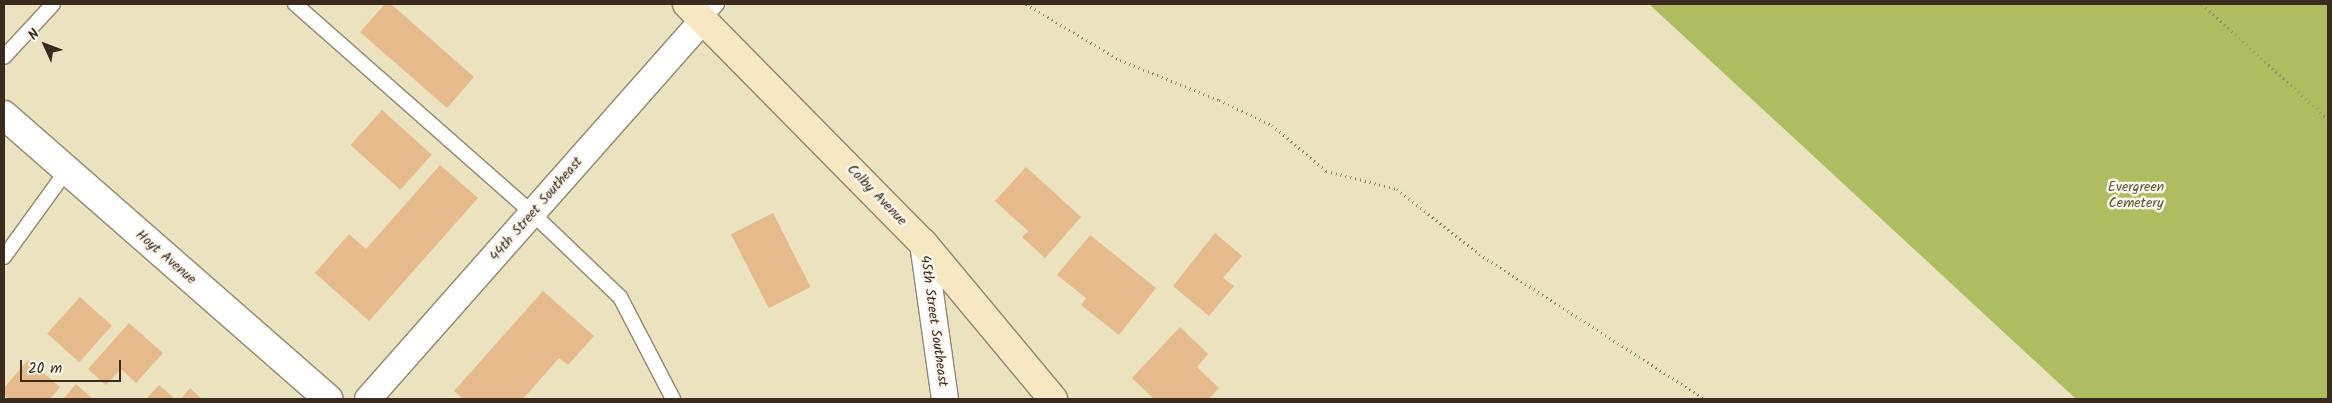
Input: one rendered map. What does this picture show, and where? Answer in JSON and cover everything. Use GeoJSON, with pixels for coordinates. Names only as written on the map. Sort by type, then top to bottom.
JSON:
{"type":"FeatureCollection","features":[{"type":"Feature","properties":{"kind":"main road","name":"Colby Avenue"},"geometry":{"type":"LineString","coordinates":[[702,9],[923,243],[1053,399]]}},
{"type":"Feature","properties":{"kind":"street","name":"44th Street Southeast"},"geometry":{"type":"LineString","coordinates":[[368,399],[532,213],[702,9]]}},
{"type":"Feature","properties":{"kind":"street","name":"Hoyt Avenue"},"geometry":{"type":"LineString","coordinates":[[4,115],[328,399]]}},
{"type":"Feature","properties":{"kind":"street","name":"45th Street Southeast"},"geometry":{"type":"LineString","coordinates":[[923,243],[944,399]]}},
{"type":"Feature","properties":{"kind":"lane"},"geometry":{"type":"LineString","coordinates":[[4,58],[53,4]]}},
{"type":"Feature","properties":{"kind":"lane"},"geometry":{"type":"LineString","coordinates":[[296,4],[532,213],[620,296],[673,399]]}},
{"type":"Feature","properties":{"kind":"lane"},"geometry":{"type":"LineString","coordinates":[[4,257],[67,170]]}},
{"type":"Feature","properties":{"kind":"path"},"geometry":{"type":"LineString","coordinates":[[1026,4],[1120,60],[1219,100],[1272,125],[1326,171],[1397,189],[1517,280],[1705,399]]}},
{"type":"Feature","properties":{"kind":"path"},"geometry":{"type":"LineString","coordinates":[[2202,4],[2328,119]]}},
{"type":"Feature","properties":{"kind":"green space","name":"Evergreen Cemetery"},"geometry":{"type":"Polygon","coordinates":[[[1649,4],[2328,4],[2328,399],[2076,399],[1649,4]]]}},
{"type":"Feature","properties":{"kind":"building"},"geometry":{"type":"Polygon","coordinates":[[[385,4],[391,4],[474,77],[447,108],[360,32],[385,4]]]}},
{"type":"Feature","properties":{"kind":"building"},"geometry":{"type":"Polygon","coordinates":[[[382,110],[432,155],[400,190],[351,145],[382,110]]]}},
{"type":"Feature","properties":{"kind":"building"},"geometry":{"type":"Polygon","coordinates":[[[440,165],[478,198],[369,321],[315,273],[349,234],[366,249],[440,165]]]}},
{"type":"Feature","properties":{"kind":"building"},"geometry":{"type":"Polygon","coordinates":[[[1026,167],[1081,217],[1045,258],[1022,237],[1028,231],[995,201],[1026,167]]]}},
{"type":"Feature","properties":{"kind":"building"},"geometry":{"type":"Polygon","coordinates":[[[773,213],[811,287],[769,308],[731,234],[773,213]]]}},
{"type":"Feature","properties":{"kind":"building"},"geometry":{"type":"Polygon","coordinates":[[[1215,233],[1242,256],[1223,278],[1234,286],[1209,316],[1173,286],[1215,233]]]}},
{"type":"Feature","properties":{"kind":"building"},"geometry":{"type":"Polygon","coordinates":[[[1090,235],[1156,288],[1119,335],[1081,305],[1086,298],[1057,275],[1090,235]]]}},
{"type":"Feature","properties":{"kind":"building"},"geometry":{"type":"Polygon","coordinates":[[[543,291],[594,336],[568,365],[559,358],[523,399],[463,399],[454,391],[543,291]]]}},
{"type":"Feature","properties":{"kind":"building"},"geometry":{"type":"Polygon","coordinates":[[[80,297],[112,326],[79,362],[47,333],[80,297]]]}},
{"type":"Feature","properties":{"kind":"building"},"geometry":{"type":"Polygon","coordinates":[[[129,323],[163,353],[136,383],[121,369],[106,385],[88,369],[129,323]]]}},
{"type":"Feature","properties":{"kind":"building"},"geometry":{"type":"Polygon","coordinates":[[[1180,327],[1208,354],[1197,367],[1219,388],[1209,399],[1154,399],[1132,378],[1180,327]]]}},
{"type":"Feature","properties":{"kind":"building"},"geometry":{"type":"Polygon","coordinates":[[[28,360],[60,387],[50,399],[9,399],[4,395],[4,388],[28,360]]]}},
{"type":"Feature","properties":{"kind":"building"},"geometry":{"type":"Polygon","coordinates":[[[76,384],[93,399],[63,399],[76,384]]]}},
{"type":"Feature","properties":{"kind":"building"},"geometry":{"type":"Polygon","coordinates":[[[159,385],[175,399],[146,399],[159,385]]]}},
{"type":"Feature","properties":{"kind":"building"},"geometry":{"type":"Polygon","coordinates":[[[190,388],[202,399],[181,399],[190,388]]]}}]}
